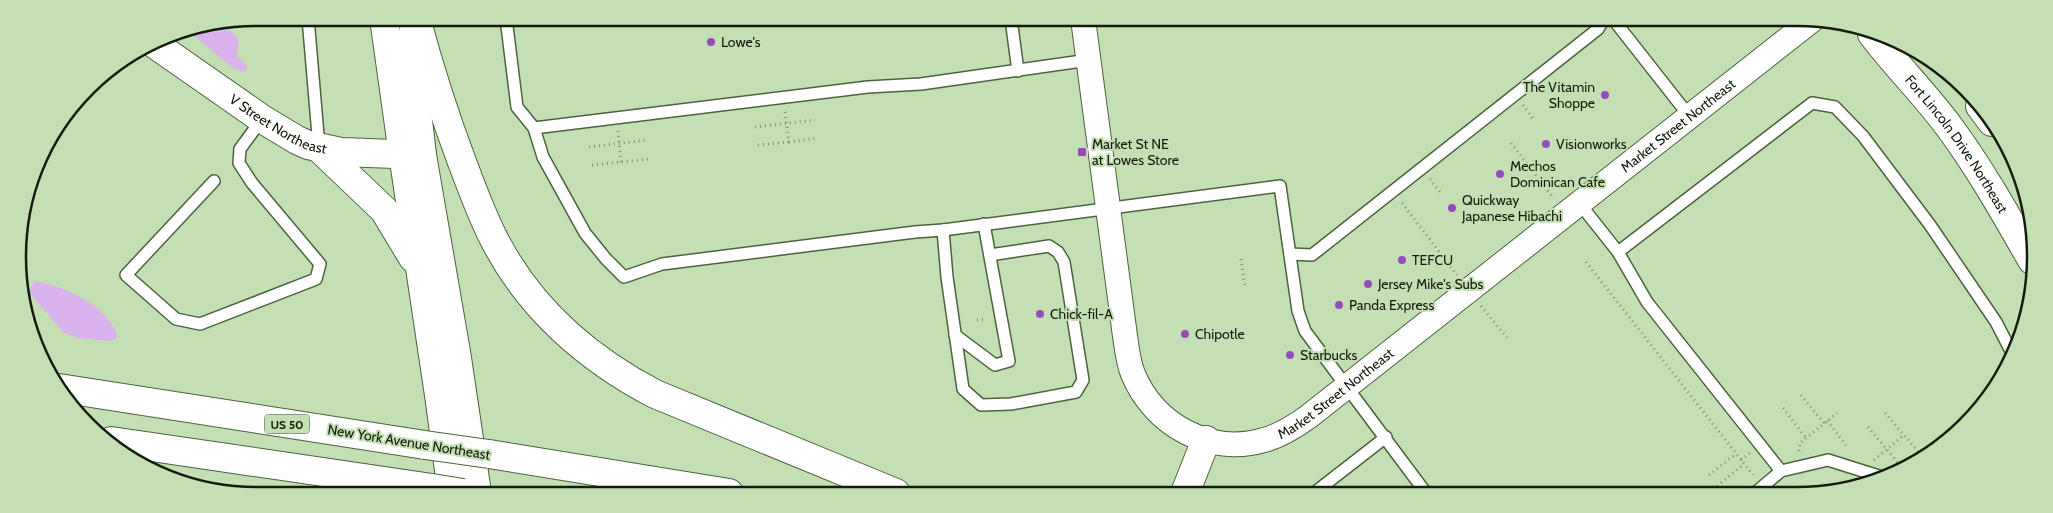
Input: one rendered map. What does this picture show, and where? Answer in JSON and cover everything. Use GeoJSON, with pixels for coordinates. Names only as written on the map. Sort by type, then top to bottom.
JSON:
{"type":"FeatureCollection","features":[{"type":"Feature","properties":{"kind":"main road"},"geometry":{"type":"LineString","coordinates":[[386,26],[457,358],[476,487]]}},
{"type":"Feature","properties":{"kind":"main road"},"geometry":{"type":"LineString","coordinates":[[415,26],[413,154],[420,271],[442,487]]}},
{"type":"Feature","properties":{"kind":"main road"},"geometry":{"type":"LineString","coordinates":[[417,26],[442,109],[494,239]]}},
{"type":"Feature","properties":{"kind":"main road","name":"Fort Lincoln Drive Northeast"},"geometry":{"type":"LineString","coordinates":[[1877,40],[1888,56],[1921,90],[1962,145],[1987,181],[2027,251]]}},
{"type":"Feature","properties":{"kind":"main road","name":"V Street Northeast"},"geometry":{"type":"LineString","coordinates":[[160,48],[262,119],[297,140],[319,148],[346,152],[413,154]]}},
{"type":"Feature","properties":{"kind":"main road"},"geometry":{"type":"LineString","coordinates":[[319,148],[384,210],[420,271]]}},
{"type":"Feature","properties":{"kind":"main road"},"geometry":{"type":"LineString","coordinates":[[413,154],[434,161],[444,170],[494,239],[523,286],[548,316],[579,344],[623,376],[675,404],[879,487]]}},
{"type":"Feature","properties":{"kind":"main road","name":"New York Avenue Northeast"},"geometry":{"type":"LineString","coordinates":[[69,390],[693,487]]}},
{"type":"Feature","properties":{"kind":"main road"},"geometry":{"type":"LineString","coordinates":[[1188,487],[1206,440]]}},
{"type":"Feature","properties":{"kind":"main road"},"geometry":{"type":"LineString","coordinates":[[121,442],[416,487]]}},
{"type":"Feature","properties":{"kind":"street","name":"Market Street Northeast"},"geometry":{"type":"LineString","coordinates":[[1084,26],[1125,336],[1134,377],[1145,396],[1162,416],[1179,428],[1206,440],[1229,445],[1251,443],[1274,437],[1308,417],[1804,26]]}},
{"type":"Feature","properties":{"kind":"lane"},"geometry":{"type":"LineString","coordinates":[[309,26],[319,148]]}},
{"type":"Feature","properties":{"kind":"lane"},"geometry":{"type":"LineString","coordinates":[[507,26],[517,107],[534,128],[543,157],[585,233],[606,259],[624,277],[662,264],[1280,186],[1302,324],[1314,345],[1386,437],[1421,487]]}},
{"type":"Feature","properties":{"kind":"lane"},"geometry":{"type":"LineString","coordinates":[[1012,26],[1018,71]]}},
{"type":"Feature","properties":{"kind":"lane"},"geometry":{"type":"LineString","coordinates":[[1290,254],[1312,255],[1600,26]]}},
{"type":"Feature","properties":{"kind":"lane"},"geometry":{"type":"LineString","coordinates":[[1618,26],[1690,117]]}},
{"type":"Feature","properties":{"kind":"lane"},"geometry":{"type":"LineString","coordinates":[[534,128],[868,87],[922,84],[1089,60]]}},
{"type":"Feature","properties":{"kind":"lane"},"geometry":{"type":"LineString","coordinates":[[1618,252],[1812,103],[1835,107],[1863,136],[1930,226],[1996,322],[2008,346]]}},
{"type":"Feature","properties":{"kind":"lane"},"geometry":{"type":"LineString","coordinates":[[214,181],[126,274],[176,319],[200,324],[316,279],[320,264],[252,183],[239,163],[240,149],[262,119]]}},
{"type":"Feature","properties":{"kind":"lane"},"geometry":{"type":"LineString","coordinates":[[1580,204],[1618,252],[1648,302],[1781,471]]}},
{"type":"Feature","properties":{"kind":"lane"},"geometry":{"type":"LineString","coordinates":[[955,335],[995,364],[1009,361],[984,224]]}},
{"type":"Feature","properties":{"kind":"lane"},"geometry":{"type":"LineString","coordinates":[[943,230],[963,390],[981,404],[1010,404],[1076,392],[1083,380],[1064,262],[1058,252],[1049,246],[990,255]]}},
{"type":"Feature","properties":{"kind":"lane"},"geometry":{"type":"LineString","coordinates":[[1323,487],[1386,437]]}},
{"type":"Feature","properties":{"kind":"lane"},"geometry":{"type":"LineString","coordinates":[[1762,487],[1781,471],[1828,460],[1873,474]]}},
{"type":"Feature","properties":{"kind":"path"},"geometry":{"type":"LineString","coordinates":[[784,97],[789,142]]}},
{"type":"Feature","properties":{"kind":"path"},"geometry":{"type":"LineString","coordinates":[[616,118],[621,162]]}},
{"type":"Feature","properties":{"kind":"path"},"geometry":{"type":"LineString","coordinates":[[755,127],[815,120]]}},
{"type":"Feature","properties":{"kind":"path"},"geometry":{"type":"LineString","coordinates":[[758,146],[818,138]]}},
{"type":"Feature","properties":{"kind":"path"},"geometry":{"type":"LineString","coordinates":[[589,147],[648,140]]}},
{"type":"Feature","properties":{"kind":"path"},"geometry":{"type":"LineString","coordinates":[[1511,143],[1552,196]]}},
{"type":"Feature","properties":{"kind":"path"},"geometry":{"type":"LineString","coordinates":[[592,166],[650,159]]}},
{"type":"Feature","properties":{"kind":"path"},"geometry":{"type":"LineString","coordinates":[[1393,191],[1461,280]]}},
{"type":"Feature","properties":{"kind":"path"},"geometry":{"type":"LineString","coordinates":[[1241,259],[1245,286]]}},
{"type":"Feature","properties":{"kind":"path"},"geometry":{"type":"LineString","coordinates":[[1586,262],[1744,464],[1757,487]]}},
{"type":"Feature","properties":{"kind":"path"},"geometry":{"type":"LineString","coordinates":[[1478,302],[1509,340]]}},
{"type":"Feature","properties":{"kind":"path"},"geometry":{"type":"LineString","coordinates":[[1800,395],[1846,445]]}},
{"type":"Feature","properties":{"kind":"path"},"geometry":{"type":"LineString","coordinates":[[1783,408],[1806,438]]}},
{"type":"Feature","properties":{"kind":"path"},"geometry":{"type":"LineString","coordinates":[[1796,468],[1800,443],[1837,413]]}},
{"type":"Feature","properties":{"kind":"path"},"geometry":{"type":"LineString","coordinates":[[1885,413],[1918,452]]}},
{"type":"Feature","properties":{"kind":"path"},"geometry":{"type":"LineString","coordinates":[[1868,427],[1898,463]]}},
{"type":"Feature","properties":{"kind":"path"},"geometry":{"type":"LineString","coordinates":[[1709,475],[1736,454]]}},
{"type":"Feature","properties":{"kind":"path"},"geometry":{"type":"LineString","coordinates":[[1717,486],[1744,464]]}},
{"type":"Feature","properties":{"kind":"shaded area"},"geometry":{"type":"Polygon","coordinates":[[[226,28],[234,34],[238,40],[237,56],[247,66],[247,70],[242,71],[233,68],[193,35],[226,28]]]}},
{"type":"Feature","properties":{"kind":"shaded area"},"geometry":{"type":"Polygon","coordinates":[[[34,281],[71,292],[102,313],[117,334],[116,338],[111,341],[78,338],[64,333],[29,292],[34,281]]]}},
{"type":"Feature","properties":{"kind":"place","name":"Lowe's"},"geometry":{"type":"Point","coordinates":[711,42]}},
{"type":"Feature","properties":{"kind":"place","name":"The Vitamin Shoppe"},"geometry":{"type":"Point","coordinates":[1605,95]}},
{"type":"Feature","properties":{"kind":"place","name":"Visionworks"},"geometry":{"type":"Point","coordinates":[1546,144]}},
{"type":"Feature","properties":{"kind":"place","name":"Market St NE at Lowes Store"},"geometry":{"type":"Point","coordinates":[1082,152]}},
{"type":"Feature","properties":{"kind":"place","name":"Mechos Dominican Cafe"},"geometry":{"type":"Point","coordinates":[1500,174]}},
{"type":"Feature","properties":{"kind":"place","name":"Quickway Japanese Hibachi"},"geometry":{"type":"Point","coordinates":[1452,208]}},
{"type":"Feature","properties":{"kind":"place","name":"TEFCU"},"geometry":{"type":"Point","coordinates":[1402,260]}},
{"type":"Feature","properties":{"kind":"place","name":"Jersey Mike's Subs"},"geometry":{"type":"Point","coordinates":[1368,284]}},
{"type":"Feature","properties":{"kind":"place","name":"Panda Express"},"geometry":{"type":"Point","coordinates":[1339,305]}},
{"type":"Feature","properties":{"kind":"place","name":"Chick-fil-A"},"geometry":{"type":"Point","coordinates":[1040,314]}},
{"type":"Feature","properties":{"kind":"place","name":"Chipotle"},"geometry":{"type":"Point","coordinates":[1185,334]}},
{"type":"Feature","properties":{"kind":"place","name":"Starbucks"},"geometry":{"type":"Point","coordinates":[1290,355]}}]}
